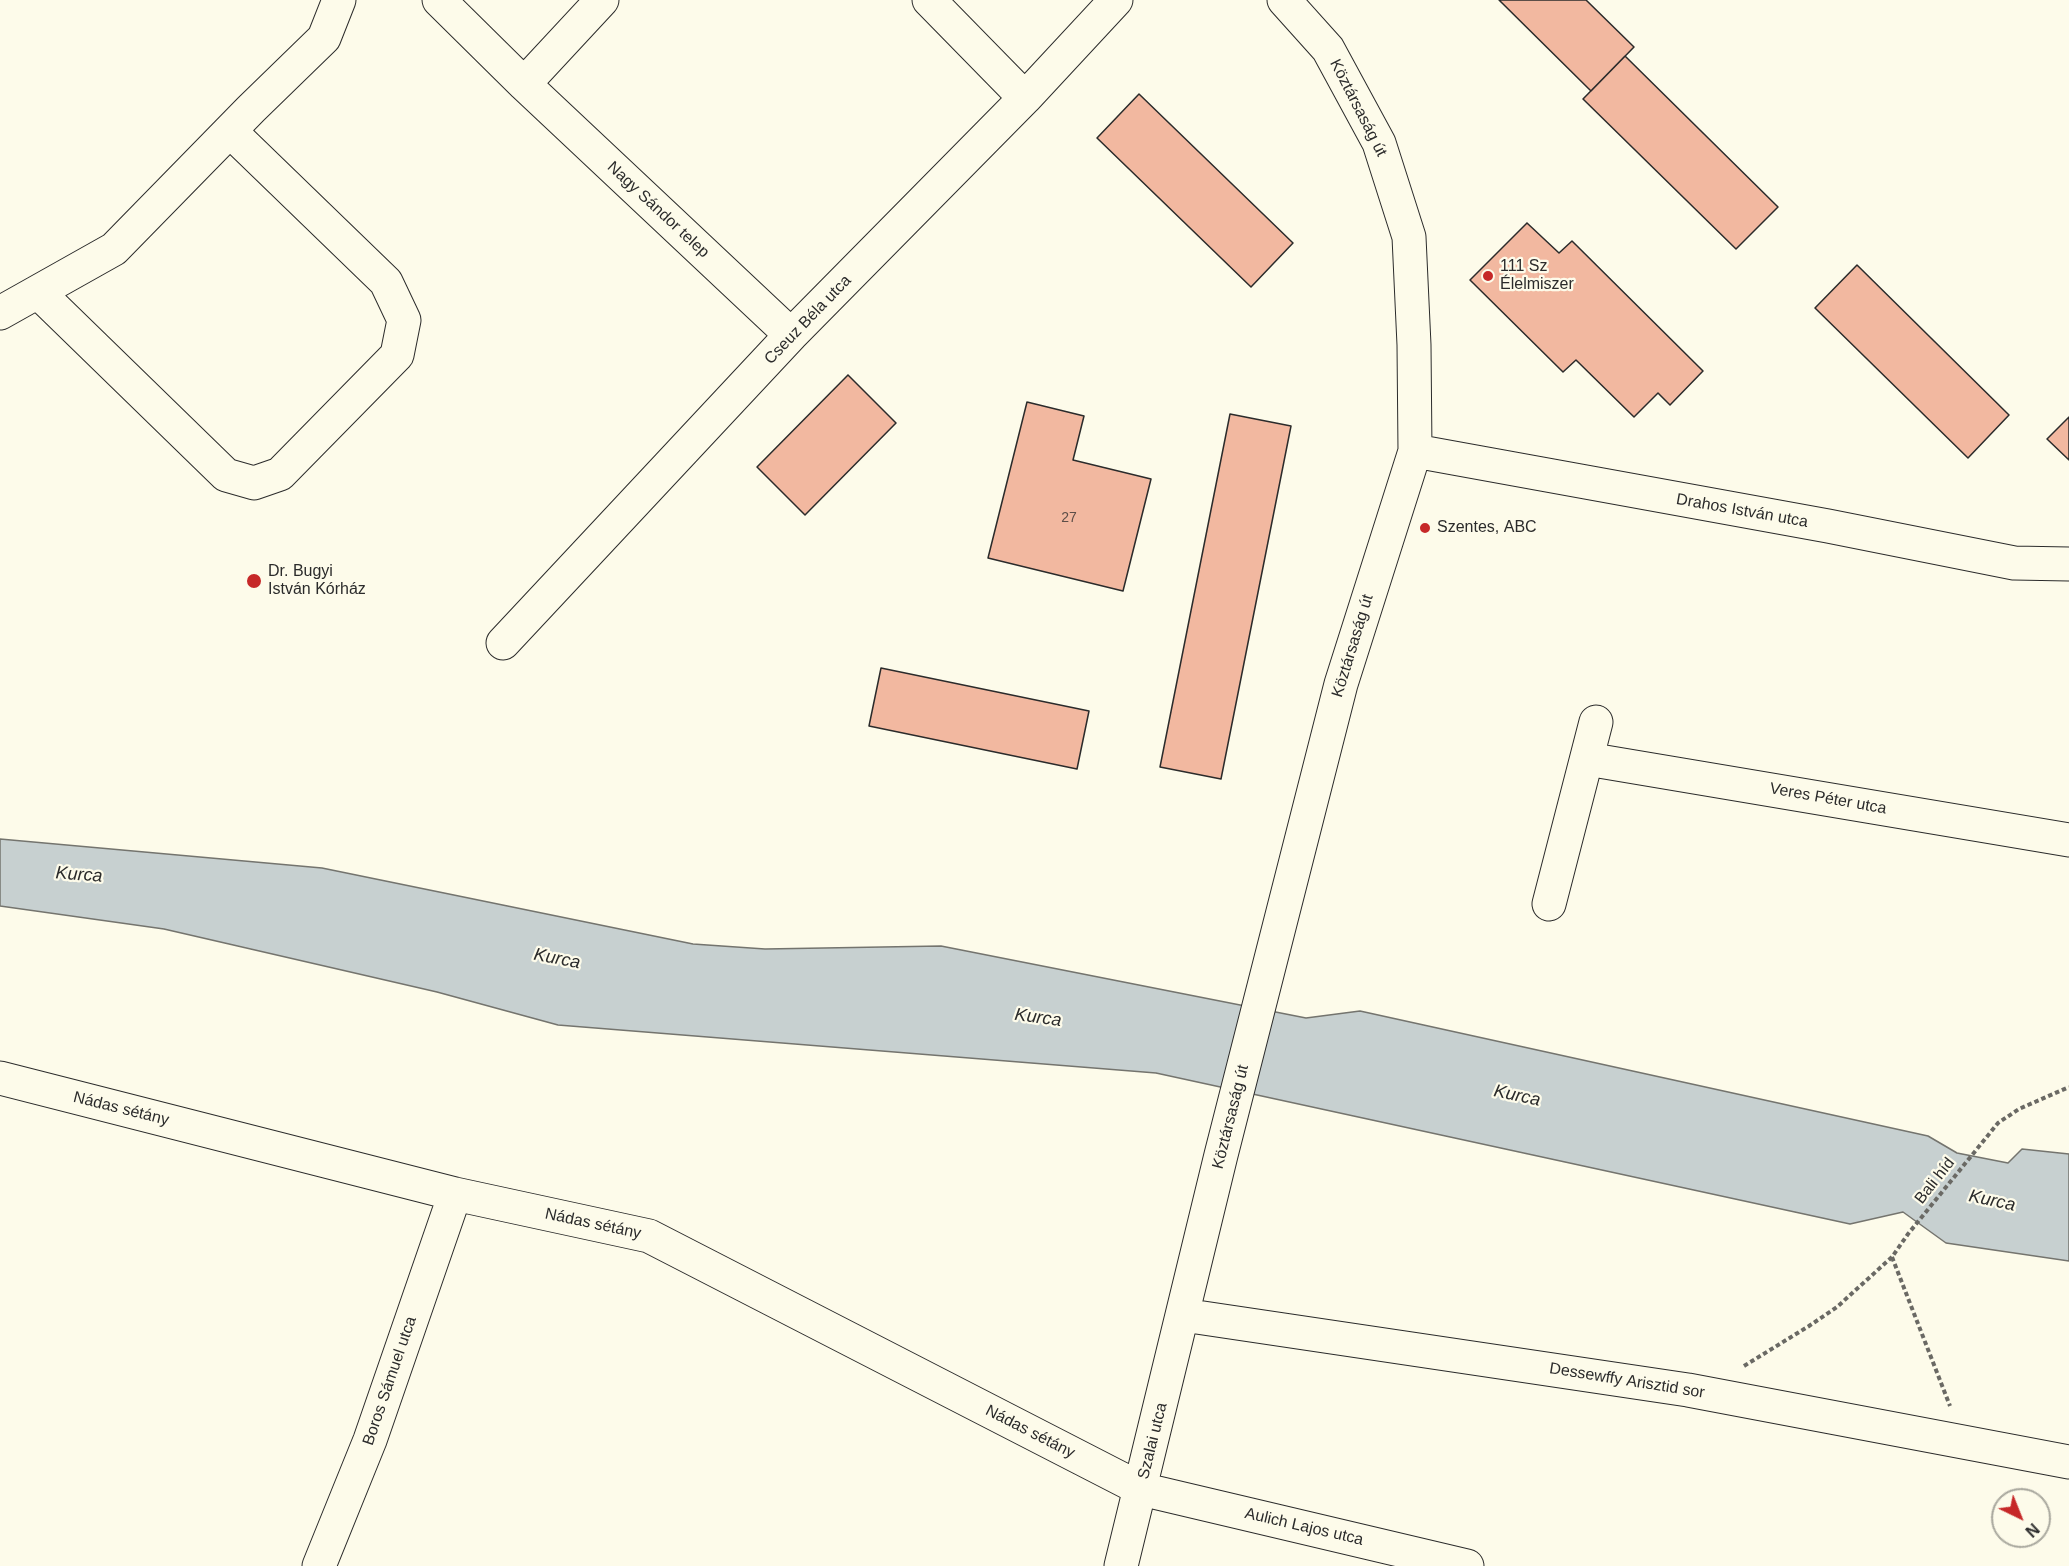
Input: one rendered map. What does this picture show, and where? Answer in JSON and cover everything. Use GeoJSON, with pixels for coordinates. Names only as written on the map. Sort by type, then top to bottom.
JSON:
{"type":"FeatureCollection","features":[{"type":"Feature","properties":{"kind":"street"},"geometry":{"type":"LineString","coordinates":[[0,314],[114,249],[324,38],[339,0]]}},
{"type":"Feature","properties":{"kind":"street","name":"Nagy Sándor telep"},"geometry":{"type":"LineString","coordinates":[[439,0],[524,84],[792,335]]}},
{"type":"Feature","properties":{"kind":"street"},"geometry":{"type":"LineString","coordinates":[[524,84],[602,0]]}},
{"type":"Feature","properties":{"kind":"street"},"geometry":{"type":"LineString","coordinates":[[928,0],[1025,98]]}},
{"type":"Feature","properties":{"kind":"street","name":"Cseuz Béla utca"},"geometry":{"type":"LineString","coordinates":[[503,643],[792,335],[1025,98],[1116,0]]}},
{"type":"Feature","properties":{"kind":"street","name":"Köztársaság út"},"geometry":{"type":"LineString","coordinates":[[1183,1315],[1221,1155],[1341,684],[1414,451],[1414,345],[1409,237],[1374,133],[1328,49],[1284,0]]}},
{"type":"Feature","properties":{"kind":"street"},"geometry":{"type":"LineString","coordinates":[[38,292],[226,475],[254,483],[280,474],[397,355],[404,320],[386,282],[230,131]]}},
{"type":"Feature","properties":{"kind":"street","name":"Drahos István utca"},"geometry":{"type":"LineString","coordinates":[[1414,451],[1828,526],[2014,563],[2069,564]]}},
{"type":"Feature","properties":{"kind":"street"},"geometry":{"type":"LineString","coordinates":[[1549,904],[1596,722]]}},
{"type":"Feature","properties":{"kind":"street","name":"Veres Péter utca"},"geometry":{"type":"LineString","coordinates":[[1587,759],[2069,840]]}},
{"type":"Feature","properties":{"kind":"street","name":"Nádas sétány"},"geometry":{"type":"LineString","coordinates":[[0,1078],[456,1194],[649,1236],[1141,1489]]}},
{"type":"Feature","properties":{"kind":"street","name":"Boros Sámuel utca"},"geometry":{"type":"LineString","coordinates":[[319,1566],[370,1440],[456,1194]]}},
{"type":"Feature","properties":{"kind":"street","name":"Dessewffy Arisztid sor"},"geometry":{"type":"LineString","coordinates":[[1183,1315],[1688,1390],[2069,1462]]}},
{"type":"Feature","properties":{"kind":"street","name":"Szalai utca"},"geometry":{"type":"LineString","coordinates":[[1121,1566],[1183,1315]]}},
{"type":"Feature","properties":{"kind":"street","name":"Aulich Lajos utca"},"geometry":{"type":"LineString","coordinates":[[1141,1489],[1467,1566]]}},
{"type":"Feature","properties":{"kind":"path","name":"Bali híd"},"geometry":{"type":"LineString","coordinates":[[1739,1369],[1837,1307],[1892,1257],[1998,1123],[2019,1109],[2069,1087]]}},
{"type":"Feature","properties":{"kind":"path"},"geometry":{"type":"LineString","coordinates":[[1892,1257],[1953,1414],[1977,1446]]}},
{"type":"Feature","properties":{"kind":"water","name":"Kurca"},"geometry":{"type":"Polygon","coordinates":[[[0,839],[322,868],[693,944],[765,949],[941,946],[1306,1018],[1360,1011],[1928,1136],[1957,1153],[2008,1163],[2022,1149],[2069,1154],[2069,1261],[1946,1243],[1903,1212],[1850,1224],[1156,1073],[558,1025],[437,992],[164,929],[0,906],[0,839]]]}},
{"type":"Feature","properties":{"kind":"building"},"geometry":{"type":"Polygon","coordinates":[[[1499,0],[1586,0],[1634,47],[1591,91],[1499,0]]]}},
{"type":"Feature","properties":{"kind":"building"},"geometry":{"type":"Polygon","coordinates":[[[1625,56],[1778,207],[1736,249],[1583,99],[1625,56]]]}},
{"type":"Feature","properties":{"kind":"building"},"geometry":{"type":"Polygon","coordinates":[[[1139,94],[1293,243],[1251,287],[1097,138],[1139,94]]]}},
{"type":"Feature","properties":{"kind":"building"},"geometry":{"type":"Polygon","coordinates":[[[1527,223],[1559,253],[1572,241],[1703,371],[1670,405],[1658,393],[1634,417],[1576,360],[1563,372],[1470,280],[1527,223]]]}},
{"type":"Feature","properties":{"kind":"building"},"geometry":{"type":"Polygon","coordinates":[[[1857,265],[2009,415],[1968,458],[1815,308],[1857,265]]]}},
{"type":"Feature","properties":{"kind":"building"},"geometry":{"type":"Polygon","coordinates":[[[848,375],[896,423],[805,515],[757,467],[848,375]]]}},
{"type":"Feature","properties":{"kind":"building"},"geometry":{"type":"Polygon","coordinates":[[[1027,402],[1084,416],[1073,460],[1151,479],[1123,591],[988,558],[1027,402]]]}},
{"type":"Feature","properties":{"kind":"building"},"geometry":{"type":"Polygon","coordinates":[[[1230,414],[1291,426],[1221,779],[1160,767],[1230,414]]]}},
{"type":"Feature","properties":{"kind":"building"},"geometry":{"type":"Polygon","coordinates":[[[2069,417],[2069,460],[2047,439],[2069,417]]]}},
{"type":"Feature","properties":{"kind":"building"},"geometry":{"type":"Polygon","coordinates":[[[881,668],[1089,711],[1077,769],[869,726],[881,668]]]}},
{"type":"Feature","properties":{"kind":"place","name":"111 Sz Élelmiszer"},"geometry":{"type":"Point","coordinates":[1488,276]}},
{"type":"Feature","properties":{"kind":"place","name":"Szentes, ABC"},"geometry":{"type":"Point","coordinates":[1425,528]}},
{"type":"Feature","properties":{"kind":"place","name":"Dr. Bugyi István Kórház"},"geometry":{"type":"Point","coordinates":[254,581]}}]}
